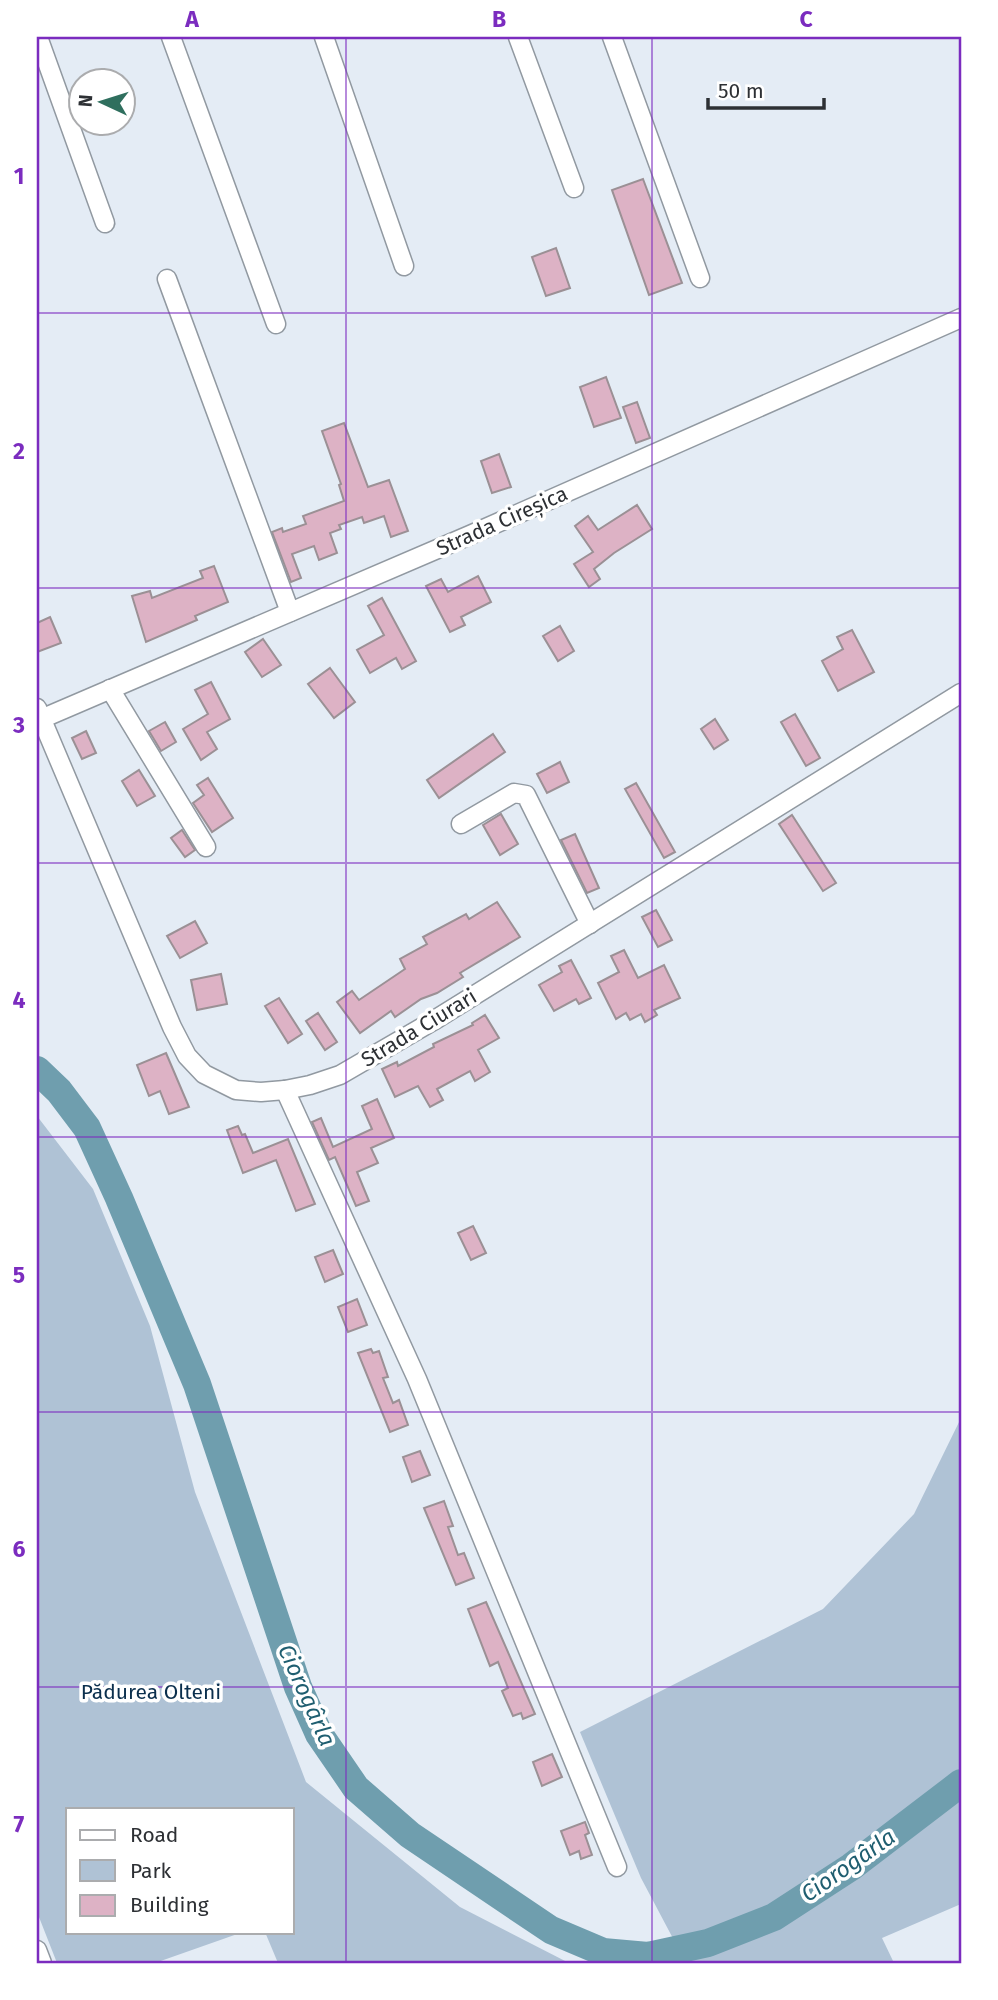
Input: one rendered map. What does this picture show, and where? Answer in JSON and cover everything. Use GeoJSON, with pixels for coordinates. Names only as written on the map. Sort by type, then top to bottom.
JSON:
{"type":"FeatureCollection","features":[{"type":"Feature","properties":{"kind":"street"},"geometry":{"type":"LineString","coordinates":[[38,37],[105,223]]}},
{"type":"Feature","properties":{"kind":"street"},"geometry":{"type":"LineString","coordinates":[[171,37],[275,324]]}},
{"type":"Feature","properties":{"kind":"street"},"geometry":{"type":"LineString","coordinates":[[324,37],[404,266]]}},
{"type":"Feature","properties":{"kind":"street"},"geometry":{"type":"LineString","coordinates":[[518,37],[574,188]]}},
{"type":"Feature","properties":{"kind":"street"},"geometry":{"type":"LineString","coordinates":[[612,37],[699,278]]}},
{"type":"Feature","properties":{"kind":"street"},"geometry":{"type":"LineString","coordinates":[[167,279],[290,612]]}},
{"type":"Feature","properties":{"kind":"street","name":"Strada Cireșica"},"geometry":{"type":"LineString","coordinates":[[39,714],[110,690],[961,318]]}},
{"type":"Feature","properties":{"kind":"street"},"geometry":{"type":"LineString","coordinates":[[110,690],[206,846]]}},
{"type":"Feature","properties":{"kind":"street","name":"Strada Ciurari"},"geometry":{"type":"LineString","coordinates":[[39,714],[172,1027],[187,1056],[204,1074],[236,1090],[261,1092],[310,1085],[340,1074],[433,1021],[961,693]]}},
{"type":"Feature","properties":{"kind":"street"},"geometry":{"type":"LineString","coordinates":[[461,824],[514,793],[526,795],[590,924]]}},
{"type":"Feature","properties":{"kind":"street"},"geometry":{"type":"LineString","coordinates":[[285,1090],[417,1378],[617,1867]]}},
{"type":"Feature","properties":{"kind":"street"},"geometry":{"type":"LineString","coordinates":[[37,1950],[42,1963]]}},
{"type":"Feature","properties":{"kind":"green space","name":"Pădurea Olteni"},"geometry":{"type":"Polygon","coordinates":[[[37,1116],[93,1189],[150,1326],[195,1492],[306,1782],[460,1907],[569,1963],[278,1963],[266,1934],[294,1934],[294,1808],[66,1808],[66,1934],[237,1934],[155,1963],[57,1963],[37,1912],[37,1116]]]}},
{"type":"Feature","properties":{"kind":"green space"},"geometry":{"type":"Polygon","coordinates":[[[961,1418],[961,1904],[882,1938],[894,1963],[686,1963],[641,1878],[580,1732],[823,1609],[914,1514],[961,1418]]]}},
{"type":"Feature","properties":{"kind":"building"},"geometry":{"type":"Polygon","coordinates":[[[643,179],[682,283],[649,295],[612,190],[643,179]]]}},
{"type":"Feature","properties":{"kind":"building"},"geometry":{"type":"Polygon","coordinates":[[[556,248],[570,288],[546,296],[532,257],[556,248]]]}},
{"type":"Feature","properties":{"kind":"building"},"geometry":{"type":"Polygon","coordinates":[[[606,377],[621,418],[594,427],[580,387],[606,377]]]}},
{"type":"Feature","properties":{"kind":"building"},"geometry":{"type":"Polygon","coordinates":[[[637,402],[650,438],[636,443],[623,407],[637,402]]]}},
{"type":"Feature","properties":{"kind":"building"},"geometry":{"type":"Polygon","coordinates":[[[344,423],[368,487],[389,480],[408,531],[391,537],[384,516],[364,523],[362,517],[339,525],[341,529],[330,533],[337,553],[319,560],[314,546],[292,554],[301,578],[291,582],[272,532],[282,528],[283,532],[306,524],[303,516],[344,501],[339,485],[341,484],[322,431],[344,423]]]}},
{"type":"Feature","properties":{"kind":"building"},"geometry":{"type":"Polygon","coordinates":[[[499,454],[511,487],[492,493],[481,461],[499,454]]]}},
{"type":"Feature","properties":{"kind":"building"},"geometry":{"type":"Polygon","coordinates":[[[637,505],[652,529],[594,569],[600,579],[589,587],[574,564],[593,552],[575,526],[588,516],[598,530],[637,505]]]}},
{"type":"Feature","properties":{"kind":"building"},"geometry":{"type":"Polygon","coordinates":[[[214,566],[228,602],[195,616],[197,620],[146,642],[132,596],[150,591],[152,598],[203,578],[200,571],[214,566]]]}},
{"type":"Feature","properties":{"kind":"building"},"geometry":{"type":"Polygon","coordinates":[[[478,576],[491,602],[461,617],[465,625],[450,632],[426,586],[441,579],[448,592],[478,576]]]}},
{"type":"Feature","properties":{"kind":"building"},"geometry":{"type":"Polygon","coordinates":[[[382,598],[416,661],[402,669],[396,658],[370,673],[357,650],[384,635],[368,606],[382,598]]]}},
{"type":"Feature","properties":{"kind":"building"},"geometry":{"type":"Polygon","coordinates":[[[50,617],[61,643],[37,652],[37,623],[50,617]]]}},
{"type":"Feature","properties":{"kind":"building"},"geometry":{"type":"Polygon","coordinates":[[[560,626],[574,651],[558,661],[543,636],[560,626]]]}},
{"type":"Feature","properties":{"kind":"building"},"geometry":{"type":"Polygon","coordinates":[[[852,630],[874,672],[838,691],[822,661],[843,649],[837,637],[852,630]]]}},
{"type":"Feature","properties":{"kind":"building"},"geometry":{"type":"Polygon","coordinates":[[[263,639],[281,665],[262,677],[245,652],[263,639]]]}},
{"type":"Feature","properties":{"kind":"building"},"geometry":{"type":"Polygon","coordinates":[[[330,668],[355,702],[334,718],[308,684],[330,668]]]}},
{"type":"Feature","properties":{"kind":"building"},"geometry":{"type":"Polygon","coordinates":[[[211,682],[230,719],[207,732],[217,749],[201,760],[183,729],[208,714],[195,690],[211,682]]]}},
{"type":"Feature","properties":{"kind":"building"},"geometry":{"type":"Polygon","coordinates":[[[795,714],[820,758],[806,766],[781,722],[795,714]]]}},
{"type":"Feature","properties":{"kind":"building"},"geometry":{"type":"Polygon","coordinates":[[[715,719],[728,740],[714,749],[701,729],[715,719]]]}},
{"type":"Feature","properties":{"kind":"building"},"geometry":{"type":"Polygon","coordinates":[[[165,722],[176,742],[161,751],[149,731],[165,722]]]}},
{"type":"Feature","properties":{"kind":"building"},"geometry":{"type":"Polygon","coordinates":[[[86,731],[96,753],[82,759],[72,738],[86,731]]]}},
{"type":"Feature","properties":{"kind":"building"},"geometry":{"type":"Polygon","coordinates":[[[493,734],[505,752],[439,798],[427,780],[493,734]]]}},
{"type":"Feature","properties":{"kind":"building"},"geometry":{"type":"Polygon","coordinates":[[[560,762],[569,782],[547,793],[537,774],[560,762]]]}},
{"type":"Feature","properties":{"kind":"building"},"geometry":{"type":"Polygon","coordinates":[[[139,770],[155,796],[137,806],[122,781],[139,770]]]}},
{"type":"Feature","properties":{"kind":"building"},"geometry":{"type":"Polygon","coordinates":[[[208,778],[233,818],[212,832],[193,803],[204,795],[197,785],[208,778]]]}},
{"type":"Feature","properties":{"kind":"building"},"geometry":{"type":"Polygon","coordinates":[[[636,783],[675,852],[664,858],[625,789],[636,783]]]}},
{"type":"Feature","properties":{"kind":"building"},"geometry":{"type":"Polygon","coordinates":[[[501,814],[518,844],[500,855],[483,825],[501,814]]]}},
{"type":"Feature","properties":{"kind":"building"},"geometry":{"type":"Polygon","coordinates":[[[792,815],[836,883],[823,891],[779,824],[792,815]]]}},
{"type":"Feature","properties":{"kind":"building"},"geometry":{"type":"Polygon","coordinates":[[[182,830],[195,850],[185,857],[171,838],[182,830]]]}},
{"type":"Feature","properties":{"kind":"building"},"geometry":{"type":"Polygon","coordinates":[[[575,834],[599,888],[587,893],[561,840],[575,834]]]}},
{"type":"Feature","properties":{"kind":"building"},"geometry":{"type":"Polygon","coordinates":[[[497,902],[520,937],[460,973],[463,977],[437,993],[421,999],[395,1017],[391,1011],[360,1033],[337,1002],[352,991],[359,1000],[405,969],[400,959],[427,944],[423,937],[466,914],[469,919],[497,902]]]}},
{"type":"Feature","properties":{"kind":"building"},"geometry":{"type":"Polygon","coordinates":[[[656,910],[672,940],[658,947],[642,917],[656,910]]]}},
{"type":"Feature","properties":{"kind":"building"},"geometry":{"type":"Polygon","coordinates":[[[195,921],[207,943],[180,958],[167,936],[195,921]]]}},
{"type":"Feature","properties":{"kind":"building"},"geometry":{"type":"Polygon","coordinates":[[[624,950],[638,978],[664,965],[680,998],[654,1010],[657,1015],[645,1022],[641,1014],[630,1020],[626,1013],[616,1019],[598,983],[619,972],[611,956],[624,950]]]}},
{"type":"Feature","properties":{"kind":"building"},"geometry":{"type":"Polygon","coordinates":[[[571,960],[591,998],[579,1004],[576,999],[554,1011],[539,985],[562,972],[559,966],[571,960]]]}},
{"type":"Feature","properties":{"kind":"building"},"geometry":{"type":"Polygon","coordinates":[[[221,974],[227,1004],[197,1010],[191,980],[221,974]]]}},
{"type":"Feature","properties":{"kind":"building"},"geometry":{"type":"Polygon","coordinates":[[[279,998],[302,1034],[288,1043],[265,1006],[279,998]]]}},
{"type":"Feature","properties":{"kind":"building"},"geometry":{"type":"Polygon","coordinates":[[[318,1013],[337,1042],[325,1050],[306,1021],[318,1013]]]}},
{"type":"Feature","properties":{"kind":"building"},"geometry":{"type":"Polygon","coordinates":[[[485,1015],[499,1038],[478,1050],[490,1072],[475,1081],[470,1071],[437,1089],[443,1100],[430,1107],[418,1086],[395,1097],[382,1069],[397,1062],[398,1066],[434,1047],[433,1044],[473,1025],[472,1023],[485,1015]]]}},
{"type":"Feature","properties":{"kind":"building"},"geometry":{"type":"Polygon","coordinates":[[[166,1053],[189,1107],[169,1114],[160,1091],[149,1096],[137,1065],[166,1053]]]}},
{"type":"Feature","properties":{"kind":"building"},"geometry":{"type":"Polygon","coordinates":[[[377,1099],[394,1138],[371,1148],[378,1163],[357,1172],[369,1201],[356,1206],[335,1157],[329,1160],[312,1122],[321,1118],[333,1147],[372,1129],[362,1106],[377,1099]]]}},
{"type":"Feature","properties":{"kind":"building"},"geometry":{"type":"Polygon","coordinates":[[[238,1126],[242,1135],[245,1134],[253,1153],[288,1139],[315,1204],[296,1211],[276,1160],[243,1173],[227,1130],[238,1126]]]}},
{"type":"Feature","properties":{"kind":"building"},"geometry":{"type":"Polygon","coordinates":[[[473,1226],[486,1253],[471,1260],[458,1233],[473,1226]]]}},
{"type":"Feature","properties":{"kind":"building"},"geometry":{"type":"Polygon","coordinates":[[[333,1250],[343,1274],[325,1282],[315,1257],[333,1250]]]}},
{"type":"Feature","properties":{"kind":"building"},"geometry":{"type":"Polygon","coordinates":[[[357,1299],[367,1325],[348,1332],[338,1307],[357,1299]]]}},
{"type":"Feature","properties":{"kind":"building"},"geometry":{"type":"Polygon","coordinates":[[[371,1349],[373,1353],[379,1351],[388,1377],[383,1378],[393,1403],[399,1400],[408,1425],[390,1432],[358,1353],[371,1349]]]}},
{"type":"Feature","properties":{"kind":"building"},"geometry":{"type":"Polygon","coordinates":[[[420,1451],[430,1475],[412,1482],[403,1457],[420,1451]]]}},
{"type":"Feature","properties":{"kind":"building"},"geometry":{"type":"Polygon","coordinates":[[[444,1501],[453,1526],[448,1527],[458,1555],[464,1553],[474,1578],[456,1585],[424,1508],[444,1501]]]}},
{"type":"Feature","properties":{"kind":"building"},"geometry":{"type":"Polygon","coordinates":[[[486,1602],[535,1714],[523,1719],[521,1713],[513,1716],[502,1691],[508,1688],[498,1662],[490,1666],[468,1609],[486,1602]]]}},
{"type":"Feature","properties":{"kind":"building"},"geometry":{"type":"Polygon","coordinates":[[[552,1754],[562,1777],[542,1786],[533,1762],[552,1754]]]}},
{"type":"Feature","properties":{"kind":"building"},"geometry":{"type":"Polygon","coordinates":[[[585,1822],[589,1833],[585,1835],[592,1855],[581,1859],[579,1851],[570,1855],[561,1831],[585,1822]]]}},
{"type":"Feature","properties":{"kind":"waterway","name":"Ciorogârla"},"geometry":{"type":"LineString","coordinates":[[37,1070],[59,1091],[87,1128],[119,1198],[197,1384],[298,1687],[319,1734],[356,1788],[410,1835],[551,1930],[603,1952],[648,1956],[708,1943],[774,1917],[851,1867],[961,1783]]}}]}
